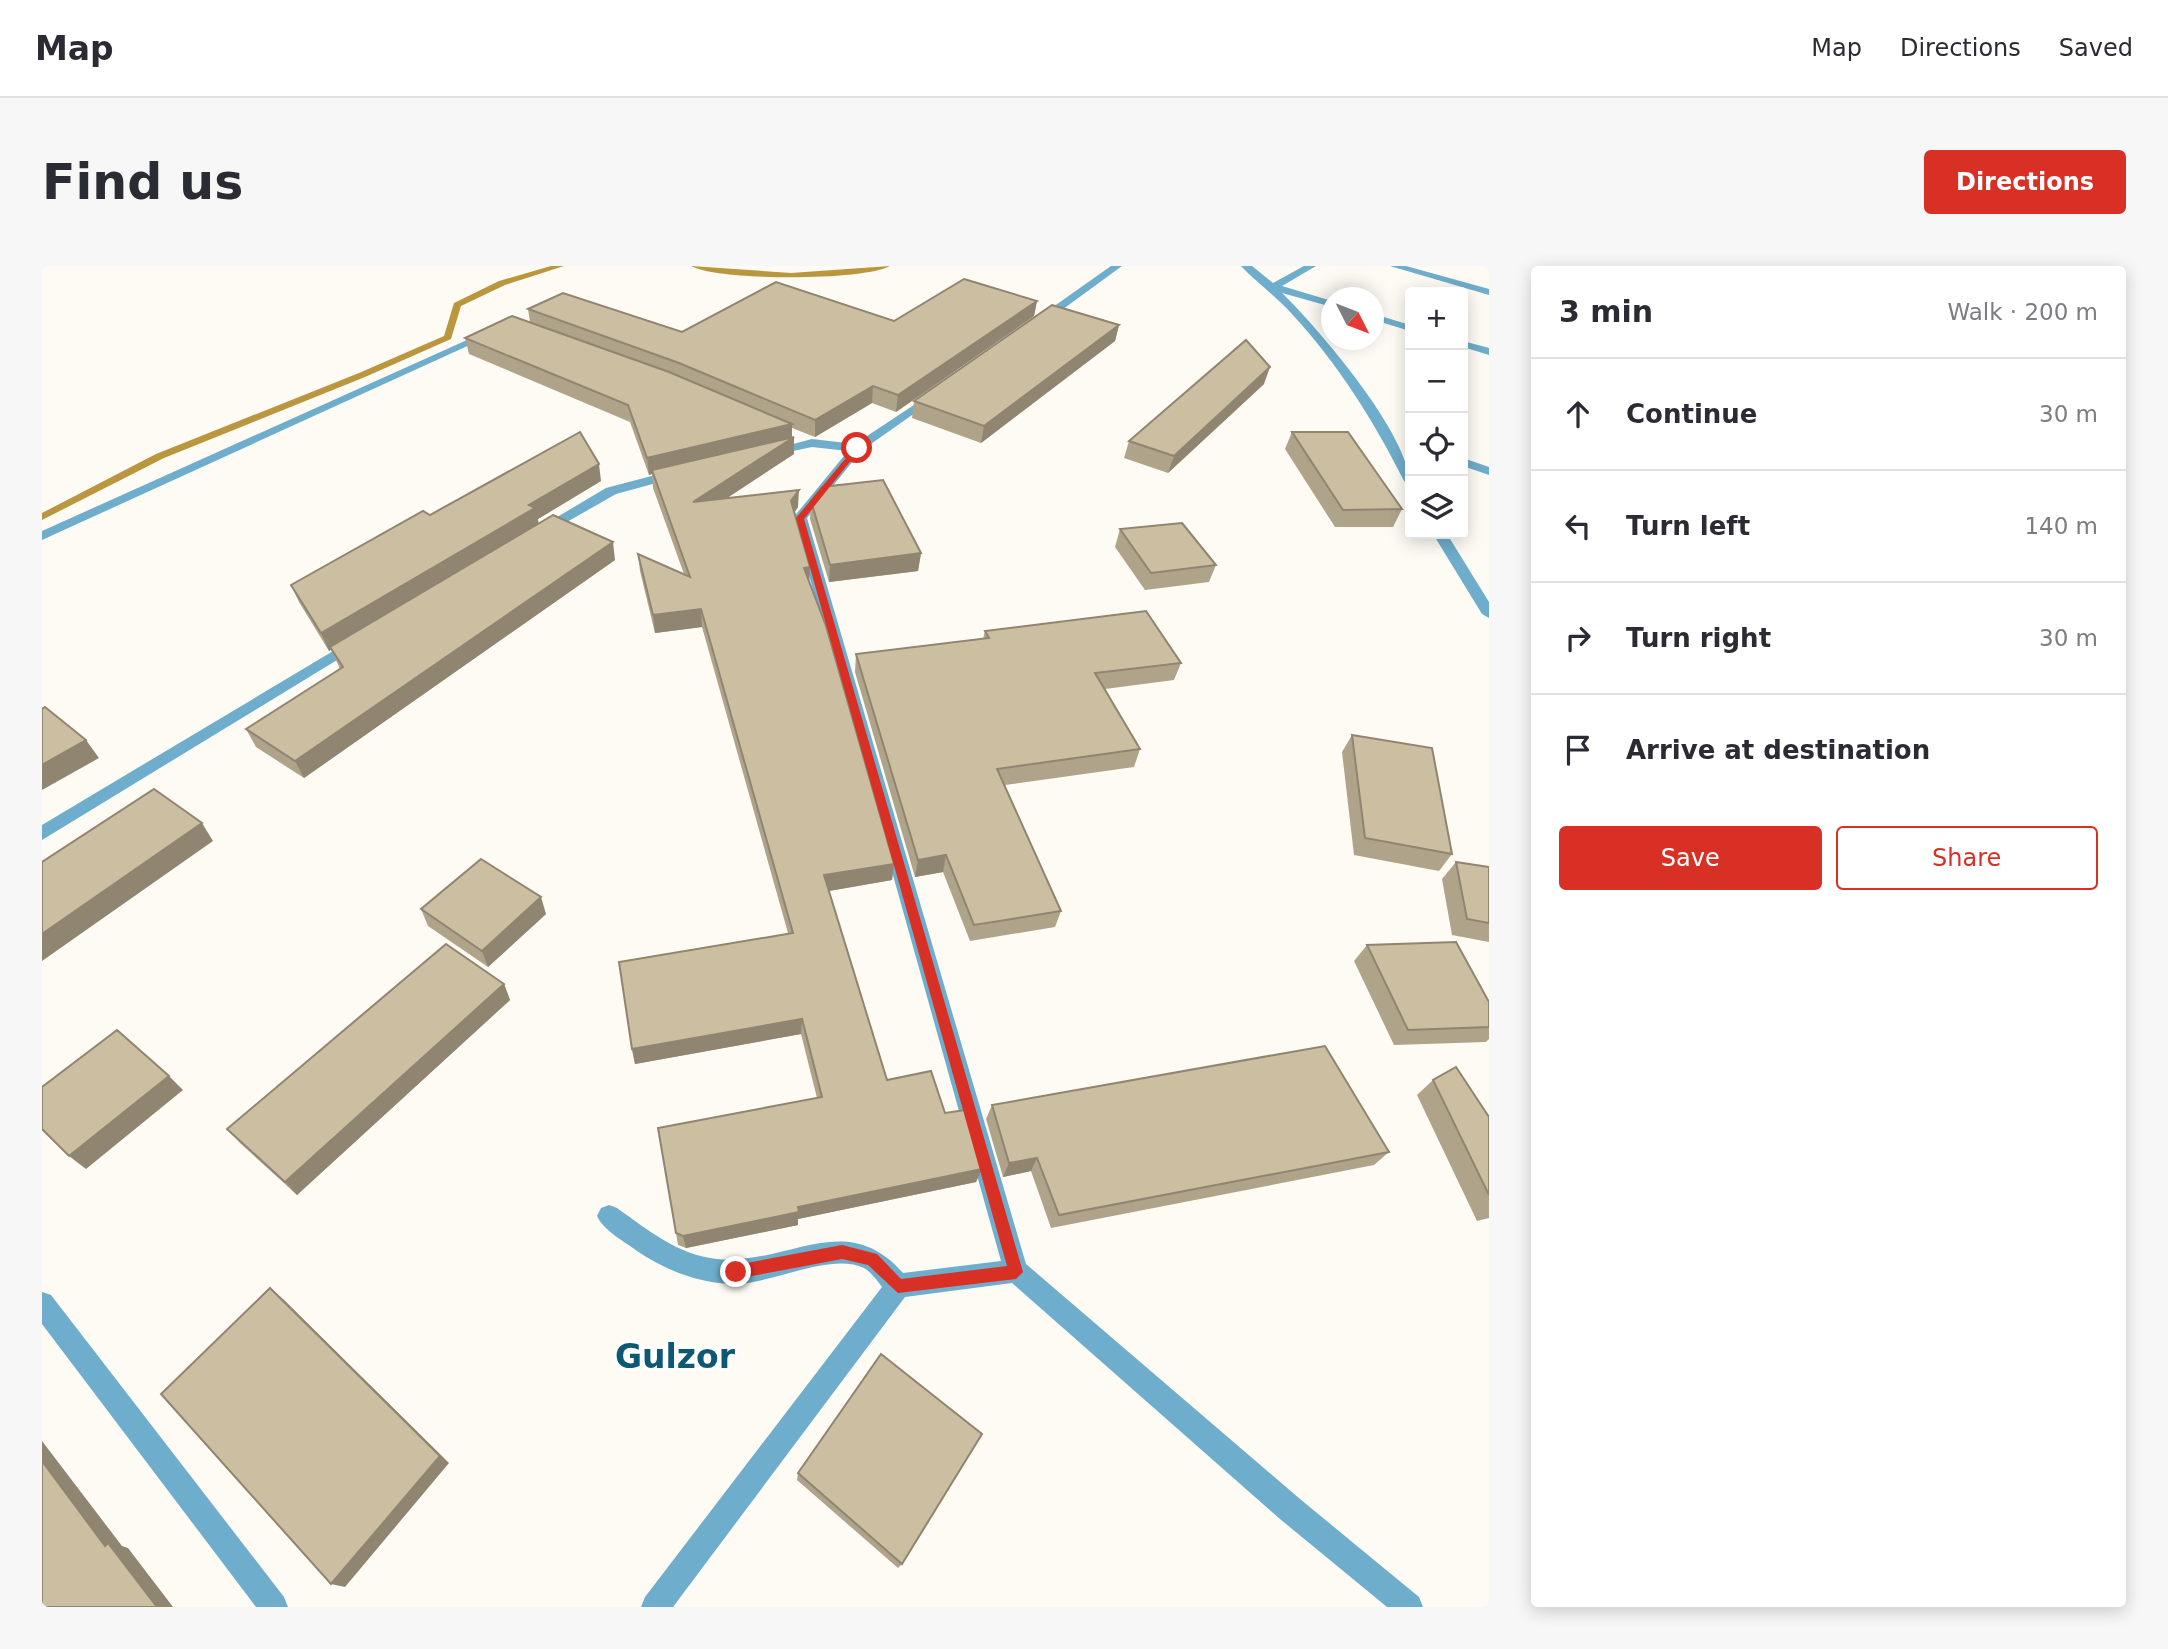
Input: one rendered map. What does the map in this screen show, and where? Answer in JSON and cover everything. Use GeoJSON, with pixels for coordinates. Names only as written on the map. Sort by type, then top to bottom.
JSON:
{"type":"FeatureCollection","features":[{"type":"Feature","properties":{"kind":"street"},"geometry":{"type":"LineString","coordinates":[[1031,327],[1117,266]]}},
{"type":"Feature","properties":{"kind":"street"},"geometry":{"type":"LineString","coordinates":[[1246,266],[1274,287],[1340,367],[1389,438],[1408,476]]}},
{"type":"Feature","properties":{"kind":"street"},"geometry":{"type":"LineString","coordinates":[[1274,287],[1311,266]]}},
{"type":"Feature","properties":{"kind":"street"},"geometry":{"type":"LineString","coordinates":[[1395,266],[1489,292]]}},
{"type":"Feature","properties":{"kind":"street"},"geometry":{"type":"LineString","coordinates":[[1274,287],[1321,301]]}},
{"type":"Feature","properties":{"kind":"street"},"geometry":{"type":"LineString","coordinates":[[1384,320],[1405,326]]}},
{"type":"Feature","properties":{"kind":"street"},"geometry":{"type":"LineString","coordinates":[[42,536],[499,330]]}},
{"type":"Feature","properties":{"kind":"street"},"geometry":{"type":"LineString","coordinates":[[1468,346],[1489,352]]}},
{"type":"Feature","properties":{"kind":"street"},"geometry":{"type":"LineString","coordinates":[[944,388],[857,448],[800,518],[1016,1272],[1290,1509],[1409,1607]]}},
{"type":"Feature","properties":{"kind":"street"},"geometry":{"type":"LineString","coordinates":[[787,432],[811,443],[857,448]]}},
{"type":"Feature","properties":{"kind":"street"},"geometry":{"type":"LineString","coordinates":[[1389,438],[1405,443]]}},
{"type":"Feature","properties":{"kind":"street"},"geometry":{"type":"LineString","coordinates":[[758,455],[811,443]]}},
{"type":"Feature","properties":{"kind":"street"},"geometry":{"type":"LineString","coordinates":[[1468,464],[1489,471]]}},
{"type":"Feature","properties":{"kind":"street"},"geometry":{"type":"LineString","coordinates":[[525,540],[611,491],[692,469]]}},
{"type":"Feature","properties":{"kind":"street"},"geometry":{"type":"LineString","coordinates":[[1443,539],[1489,614]]}},
{"type":"Feature","properties":{"kind":"street"},"geometry":{"type":"LineString","coordinates":[[42,833],[372,633]]}},
{"type":"Feature","properties":{"kind":"street"},"geometry":{"type":"LineString","coordinates":[[609,1216],[664,1256],[704,1269],[736,1272],[842,1252],[872,1259],[898,1286]]}},
{"type":"Feature","properties":{"kind":"street"},"geometry":{"type":"LineString","coordinates":[[655,1607],[898,1286],[1016,1272]]}},
{"type":"Feature","properties":{"kind":"street"},"geometry":{"type":"LineString","coordinates":[[42,1304],[274,1607]]}},
{"type":"Feature","properties":{"kind":"building"},"geometry":{"type":"Polygon","coordinates":[[[964,279],[1037,301],[898,395],[873,386],[815,420],[679,363],[528,309],[563,293],[682,332],[776,282],[894,321],[964,279]]]}},
{"type":"Feature","properties":{"kind":"building"},"geometry":{"type":"Polygon","coordinates":[[[1052,305],[1119,325],[984,426],[914,401],[1052,305]]]}},
{"type":"Feature","properties":{"kind":"building"},"geometry":{"type":"Polygon","coordinates":[[[512,316],[669,372],[792,424],[647,458],[628,405],[465,338],[512,316]]]}},
{"type":"Feature","properties":{"kind":"building"},"geometry":{"type":"Polygon","coordinates":[[[1246,340],[1270,367],[1174,456],[1129,441],[1246,340]]]}},
{"type":"Feature","properties":{"kind":"building"},"geometry":{"type":"Polygon","coordinates":[[[580,432],[599,464],[529,505],[535,508],[321,633],[291,585],[423,511],[430,515],[580,432]]]}},
{"type":"Feature","properties":{"kind":"building"},"geometry":{"type":"Polygon","coordinates":[[[1292,432],[1348,432],[1402,509],[1343,510],[1292,432]]]}},
{"type":"Feature","properties":{"kind":"building"},"geometry":{"type":"Polygon","coordinates":[[[794,437],[693,502],[799,490],[791,501],[810,567],[804,568],[826,626],[894,864],[824,875],[887,1080],[931,1071],[945,1113],[965,1110],[982,1169],[798,1207],[799,1212],[683,1236],[676,1233],[658,1128],[822,1097],[802,1019],[632,1049],[619,962],[793,933],[701,609],[653,615],[638,554],[690,577],[652,470],[794,437]]]}},
{"type":"Feature","properties":{"kind":"building"},"geometry":{"type":"Polygon","coordinates":[[[883,480],[921,553],[830,565],[811,501],[822,487],[883,480]]]}},
{"type":"Feature","properties":{"kind":"building"},"geometry":{"type":"Polygon","coordinates":[[[553,515],[613,542],[295,761],[246,729],[343,667],[330,647],[553,515]]]}},
{"type":"Feature","properties":{"kind":"building"},"geometry":{"type":"Polygon","coordinates":[[[1182,523],[1216,565],[1151,573],[1120,529],[1182,523]]]}},
{"type":"Feature","properties":{"kind":"building"},"geometry":{"type":"Polygon","coordinates":[[[1146,611],[1181,663],[1095,673],[1140,749],[997,769],[1061,911],[974,925],[946,855],[918,860],[856,654],[989,638],[985,631],[1146,611]]]}},
{"type":"Feature","properties":{"kind":"building"},"geometry":{"type":"Polygon","coordinates":[[[45,707],[86,740],[42,765],[42,709],[45,707]]]}},
{"type":"Feature","properties":{"kind":"building"},"geometry":{"type":"Polygon","coordinates":[[[1352,735],[1432,748],[1452,854],[1365,838],[1352,735]]]}},
{"type":"Feature","properties":{"kind":"building"},"geometry":{"type":"Polygon","coordinates":[[[154,789],[202,823],[42,934],[42,862],[154,789]]]}},
{"type":"Feature","properties":{"kind":"building"},"geometry":{"type":"Polygon","coordinates":[[[481,859],[541,897],[482,951],[421,909],[481,859]]]}},
{"type":"Feature","properties":{"kind":"building"},"geometry":{"type":"Polygon","coordinates":[[[1456,862],[1489,867],[1489,923],[1467,919],[1456,862]]]}},
{"type":"Feature","properties":{"kind":"building"},"geometry":{"type":"Polygon","coordinates":[[[1456,942],[1489,1002],[1489,1027],[1408,1030],[1367,945],[1456,942]]]}},
{"type":"Feature","properties":{"kind":"building"},"geometry":{"type":"Polygon","coordinates":[[[446,944],[504,984],[285,1182],[227,1129],[446,944]]]}},
{"type":"Feature","properties":{"kind":"building"},"geometry":{"type":"Polygon","coordinates":[[[117,1030],[169,1076],[69,1156],[42,1129],[42,1087],[117,1030]]]}},
{"type":"Feature","properties":{"kind":"building"},"geometry":{"type":"Polygon","coordinates":[[[1325,1046],[1389,1152],[1059,1215],[1037,1158],[1009,1163],[992,1105],[1325,1046]]]}},
{"type":"Feature","properties":{"kind":"building"},"geometry":{"type":"Polygon","coordinates":[[[1456,1067],[1489,1117],[1489,1195],[1433,1080],[1456,1067]]]}},
{"type":"Feature","properties":{"kind":"building"},"geometry":{"type":"Polygon","coordinates":[[[270,1288],[440,1456],[331,1584],[161,1394],[270,1288]]]}},
{"type":"Feature","properties":{"kind":"building"},"geometry":{"type":"Polygon","coordinates":[[[881,1354],[982,1434],[902,1564],[798,1473],[881,1354]]]}},
{"type":"Feature","properties":{"kind":"building"},"geometry":{"type":"Polygon","coordinates":[[[42,1461],[105,1546],[108,1543],[157,1607],[42,1607],[42,1461]]]}},
{"type":"Feature","properties":{"kind":"waterway"},"geometry":{"type":"LineString","coordinates":[[42,517],[160,456],[362,375],[448,337],[457,305],[502,283],[560,266]]}},
{"type":"Feature","properties":{"kind":"waterway"},"geometry":{"type":"LineString","coordinates":[[695,266],[791,275],[842,274],[886,266]]}},
{"type":"Feature","properties":{"kind":"district","name":"Gulzor"},"geometry":{"type":"Point","coordinates":[675,1356]}},
{"type":"Feature","properties":{"kind":"route"},"geometry":{"type":"LineString","coordinates":[[736,1272],[842,1252],[872,1259],[898,1286],[1016,1272],[800,518],[857,448]]}}]}
